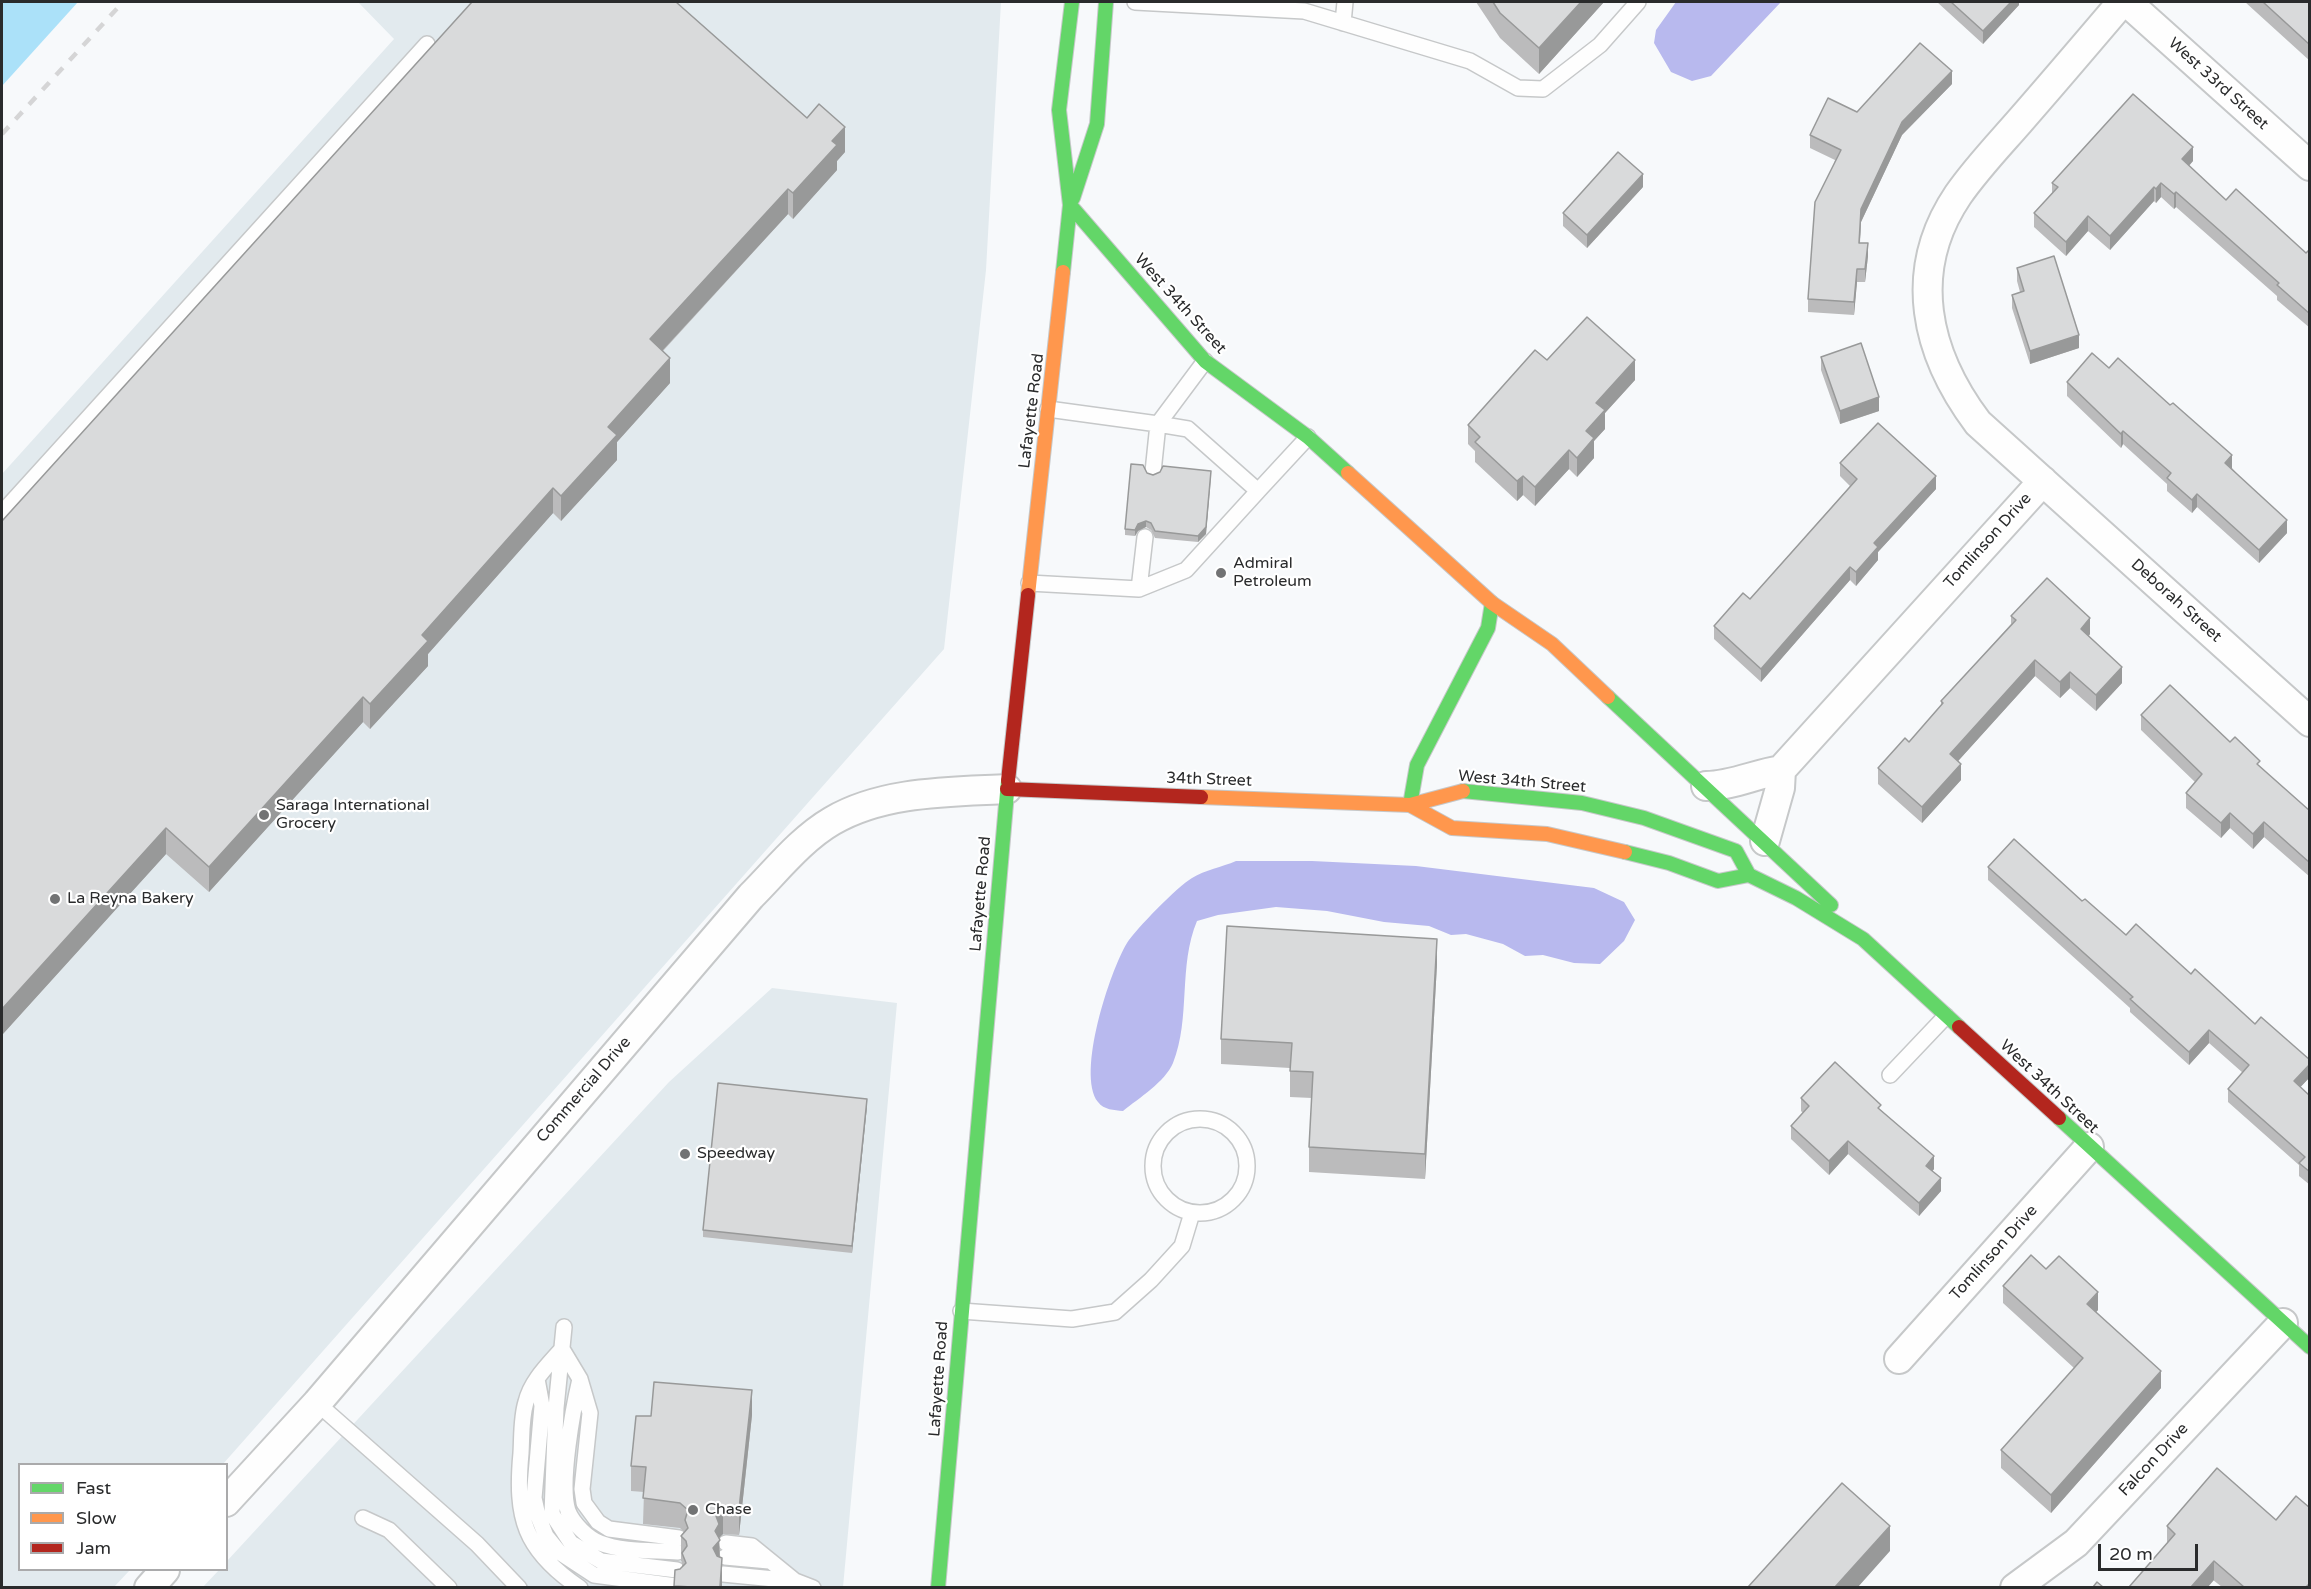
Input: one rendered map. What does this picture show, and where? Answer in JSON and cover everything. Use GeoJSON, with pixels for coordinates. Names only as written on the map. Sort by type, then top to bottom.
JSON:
{"type":"FeatureCollection","features":[{"type":"Feature","properties":{"kind":"street","name":"Lafayette Road"},"geometry":{"type":"LineString","coordinates":[[938,1587],[959,1364],[961,1311],[1006,789],[1070,205],[1059,110],[1072,2]]}},
{"type":"Feature","properties":{"kind":"street","name":"Lafayette Road"},"geometry":{"type":"LineString","coordinates":[[1070,205],[1094,141],[1106,2]]}},
{"type":"Feature","properties":{"kind":"street","name":"West 33rd Street"},"geometry":{"type":"LineString","coordinates":[[2125,2],[2310,166]]}},
{"type":"Feature","properties":{"kind":"street","name":"Tomlinson Drive"},"geometry":{"type":"LineString","coordinates":[[1781,770],[2043,481],[1978,423],[1959,397],[1944,369],[1929,318],[1930,267],[1940,231],[1958,196],[2125,2]]}},
{"type":"Feature","properties":{"kind":"street","name":"West 34th Street"},"geometry":{"type":"LineString","coordinates":[[1070,205],[1205,361],[1308,437],[1492,603],[1552,644],[1765,841],[1825,898],[1863,939],[1946,1016],[2310,1347]]}},
{"type":"Feature","properties":{"kind":"street","name":"Deborah Street"},"geometry":{"type":"LineString","coordinates":[[2043,481],[2310,722]]}},
{"type":"Feature","properties":{"kind":"street"},"geometry":{"type":"LineString","coordinates":[[1492,603],[1488,628],[1417,765],[1410,805],[1452,828],[1547,834],[1581,840],[1660,861],[1718,881],[1749,875]]}},
{"type":"Feature","properties":{"kind":"street"},"geometry":{"type":"LineString","coordinates":[[1706,786],[1726,786],[1762,773],[1781,770],[1780,788],[1765,841]]}},
{"type":"Feature","properties":{"kind":"street","name":"34th Street"},"geometry":{"type":"LineString","coordinates":[[1006,789],[1410,805]]}},
{"type":"Feature","properties":{"kind":"street","name":"Commercial Drive"},"geometry":{"type":"LineString","coordinates":[[228,1500],[317,1403],[751,896],[806,841],[832,821],[872,804],[935,792],[1006,789]]}},
{"type":"Feature","properties":{"kind":"street","name":"West 34th Street"},"geometry":{"type":"LineString","coordinates":[[1410,805],[1457,790],[1582,803],[1644,818],[1736,850],[1749,875],[1796,898],[1863,939]]}},
{"type":"Feature","properties":{"kind":"street","name":"Tomlinson Drive"},"geometry":{"type":"LineString","coordinates":[[1899,1359],[2089,1147]]}},
{"type":"Feature","properties":{"kind":"street","name":"Falcon Drive"},"geometry":{"type":"LineString","coordinates":[[2015,1587],[2076,1543],[2283,1323]]}},
{"type":"Feature","properties":{"kind":"street"},"geometry":{"type":"LineString","coordinates":[[149,1587],[163,1571]]}},
{"type":"Feature","properties":{"kind":"lane"},"geometry":{"type":"LineString","coordinates":[[1135,2],[1304,12],[1470,61],[1518,88],[1543,89],[1600,45],[1638,2]]}},
{"type":"Feature","properties":{"kind":"lane"},"geometry":{"type":"LineString","coordinates":[[1343,23],[1345,2]]}},
{"type":"Feature","properties":{"kind":"lane"},"geometry":{"type":"LineString","coordinates":[[2,513],[427,44]]}},
{"type":"Feature","properties":{"kind":"lane"},"geometry":{"type":"LineString","coordinates":[[1153,472],[1158,424],[1205,361]]}},
{"type":"Feature","properties":{"kind":"lane"},"geometry":{"type":"LineString","coordinates":[[1048,409],[1188,429],[1258,491]]}},
{"type":"Feature","properties":{"kind":"lane"},"geometry":{"type":"LineString","coordinates":[[1029,583],[1140,589],[1186,570],[1308,437]]}},
{"type":"Feature","properties":{"kind":"lane"},"geometry":{"type":"LineString","coordinates":[[1140,589],[1145,537]]}},
{"type":"Feature","properties":{"kind":"lane"},"geometry":{"type":"LineString","coordinates":[[1890,1075],[1946,1016]]}},
{"type":"Feature","properties":{"kind":"lane"},"geometry":{"type":"LineString","coordinates":[[1194,1119],[1210,1120],[1232,1131],[1242,1145],[1246,1158],[1246,1175],[1241,1190],[1226,1205],[1203,1213],[1192,1213],[1176,1208],[1163,1197],[1153,1172],[1153,1156],[1162,1136],[1174,1125],[1194,1119]]}},
{"type":"Feature","properties":{"kind":"lane"},"geometry":{"type":"LineString","coordinates":[[961,1311],[1072,1319],[1115,1312],[1151,1280],[1182,1246],[1192,1213]]}},
{"type":"Feature","properties":{"kind":"lane"},"geometry":{"type":"LineString","coordinates":[[564,1327],[556,1419],[552,1514],[571,1543],[594,1557],[617,1563],[676,1570]]}},
{"type":"Feature","properties":{"kind":"lane"},"geometry":{"type":"LineString","coordinates":[[562,1349],[537,1378],[526,1402],[517,1492],[520,1513],[527,1534],[559,1573],[580,1587]]}},
{"type":"Feature","properties":{"kind":"lane"},"geometry":{"type":"LineString","coordinates":[[562,1349],[580,1379],[590,1413],[582,1489],[584,1503],[598,1522],[609,1529],[679,1545]]}},
{"type":"Feature","properties":{"kind":"lane"},"geometry":{"type":"LineString","coordinates":[[537,1378],[542,1406],[534,1498],[546,1536],[559,1552],[594,1575],[676,1586]]}},
{"type":"Feature","properties":{"kind":"lane"},"geometry":{"type":"LineString","coordinates":[[317,1403],[477,1545],[503,1580],[519,1587]]}},
{"type":"Feature","properties":{"kind":"lane"},"geometry":{"type":"LineString","coordinates":[[363,1518],[389,1530],[449,1587]]}},
{"type":"Feature","properties":{"kind":"lane"},"geometry":{"type":"LineString","coordinates":[[725,1550],[771,1561],[792,1584]]}},
{"type":"Feature","properties":{"kind":"lane"},"geometry":{"type":"LineString","coordinates":[[723,1574],[813,1587]]}},
{"type":"Feature","properties":{"kind":"shaded area"},"geometry":{"type":"Polygon","coordinates":[[[2,2],[78,2],[2,86],[2,2]]]}},
{"type":"Feature","properties":{"kind":"shaded area"},"geometry":{"type":"Polygon","coordinates":[[[358,2],[1001,2],[986,270],[944,649],[224,1463],[18,1463],[18,1571],[129,1571],[114,1587],[2,1588],[2,474],[394,39],[358,2]]]}},
{"type":"Feature","properties":{"kind":"shaded area"},"geometry":{"type":"Polygon","coordinates":[[[1676,2],[1781,2],[1711,76],[1692,81],[1671,72],[1654,43],[1656,30],[1676,2]]]}},
{"type":"Feature","properties":{"kind":"shaded area"},"geometry":{"type":"Polygon","coordinates":[[[1236,861],[1312,861],[1416,866],[1594,888],[1624,902],[1635,920],[1624,941],[1600,964],[1574,963],[1543,955],[1525,956],[1503,944],[1466,934],[1451,935],[1429,926],[1384,922],[1327,911],[1276,907],[1218,915],[1197,921],[1191,938],[1182,1028],[1173,1063],[1158,1083],[1123,1111],[1103,1107],[1098,1102],[1092,1088],[1093,1047],[1112,976],[1127,943],[1158,908],[1192,878],[1236,861]]]}},
{"type":"Feature","properties":{"kind":"shaded area"},"geometry":{"type":"Polygon","coordinates":[[[772,988],[897,1003],[843,1587],[202,1588],[218,1571],[228,1571],[228,1560],[669,1082],[772,988]]]}},
{"type":"Feature","properties":{"kind":"building"},"geometry":{"type":"Polygon","coordinates":[[[472,2],[676,2],[807,118],[819,104],[845,127],[832,141],[837,145],[793,193],[788,189],[650,339],[670,358],[608,427],[617,435],[561,496],[553,488],[422,635],[428,641],[370,704],[363,697],[209,867],[166,828],[2,1009],[2,521],[472,2]]]}},
{"type":"Feature","properties":{"kind":"building"},"geometry":{"type":"Polygon","coordinates":[[[1493,2],[1581,2],[1539,48],[1500,13],[1493,2]]]}},
{"type":"Feature","properties":{"kind":"building"},"geometry":{"type":"Polygon","coordinates":[[[1951,2],[2011,2],[1983,31],[1951,2]]]}},
{"type":"Feature","properties":{"kind":"building"},"geometry":{"type":"Polygon","coordinates":[[[2263,2],[2310,2],[2310,45],[2263,2]]]}},
{"type":"Feature","properties":{"kind":"building"},"geometry":{"type":"Polygon","coordinates":[[[1920,43],[1952,71],[1902,122],[1861,209],[1859,243],[1868,243],[1865,269],[1857,269],[1854,302],[1808,299],[1815,202],[1841,150],[1810,135],[1828,98],[1857,112],[1920,43]]]}},
{"type":"Feature","properties":{"kind":"building"},"geometry":{"type":"Polygon","coordinates":[[[2133,94],[2193,147],[2182,159],[2226,200],[2236,189],[2306,253],[2310,251],[2310,314],[2277,285],[2279,283],[2176,192],[2174,194],[2161,183],[2156,189],[2154,187],[2110,236],[2088,216],[2066,242],[2034,213],[2058,187],[2052,183],[2133,94]]]}},
{"type":"Feature","properties":{"kind":"building"},"geometry":{"type":"Polygon","coordinates":[[[1618,152],[1643,174],[1587,235],[1563,213],[1618,152]]]}},
{"type":"Feature","properties":{"kind":"building"},"geometry":{"type":"Polygon","coordinates":[[[2054,256],[2079,335],[2030,351],[2012,295],[2024,291],[2017,268],[2054,256]]]}},
{"type":"Feature","properties":{"kind":"building"},"geometry":{"type":"Polygon","coordinates":[[[1587,317],[1635,360],[1596,403],[1605,410],[1586,431],[1594,438],[1577,458],[1569,450],[1535,487],[1523,476],[1517,481],[1475,442],[1480,437],[1468,425],[1535,350],[1547,360],[1587,317]]]}},
{"type":"Feature","properties":{"kind":"building"},"geometry":{"type":"Polygon","coordinates":[[[1861,343],[1879,397],[1840,411],[1821,357],[1861,343]]]}},
{"type":"Feature","properties":{"kind":"building"},"geometry":{"type":"Polygon","coordinates":[[[2092,353],[2109,368],[2118,358],[2170,405],[2173,403],[2232,455],[2225,463],[2287,520],[2259,550],[2197,494],[2192,500],[2167,478],[2171,473],[2123,431],[2121,434],[2067,382],[2092,353]]]}},
{"type":"Feature","properties":{"kind":"building"},"geometry":{"type":"Polygon","coordinates":[[[1878,423],[1936,476],[1874,543],[1878,547],[1856,572],[1850,567],[1761,669],[1714,626],[1743,593],[1750,599],[1857,479],[1840,463],[1878,423]]]}},
{"type":"Feature","properties":{"kind":"building"},"geometry":{"type":"Polygon","coordinates":[[[1131,464],[1143,465],[1147,473],[1153,475],[1160,472],[1163,466],[1211,471],[1206,527],[1198,536],[1155,531],[1151,523],[1146,521],[1138,524],[1135,530],[1125,529],[1131,464]]]}},
{"type":"Feature","properties":{"kind":"building"},"geometry":{"type":"Polygon","coordinates":[[[2047,578],[2090,618],[2081,629],[2122,667],[2096,695],[2070,672],[2060,682],[2035,660],[1950,754],[1961,764],[1922,807],[1878,768],[1905,738],[1909,742],[1943,703],[1941,701],[2016,620],[2011,616],[2047,578]]]}},
{"type":"Feature","properties":{"kind":"building"},"geometry":{"type":"Polygon","coordinates":[[[2170,685],[2230,742],[2235,737],[2260,761],[2257,764],[2310,811],[2310,863],[2264,822],[2253,834],[2230,813],[2221,823],[2186,793],[2202,774],[2141,715],[2170,685]]]}},
{"type":"Feature","properties":{"kind":"building"},"geometry":{"type":"Polygon","coordinates":[[[2014,839],[2082,901],[2085,899],[2126,935],[2136,924],[2191,974],[2195,969],[2255,1024],[2261,1017],[2310,1060],[2310,1064],[2294,1081],[2310,1096],[2310,1172],[2299,1163],[2305,1157],[2228,1089],[2249,1065],[2209,1030],[2189,1052],[2130,999],[2133,997],[1988,867],[2014,839]]]}},
{"type":"Feature","properties":{"kind":"building"},"geometry":{"type":"Polygon","coordinates":[[[1227,926],[1437,939],[1425,1154],[1309,1147],[1313,1072],[1290,1071],[1292,1043],[1221,1039],[1227,926]]]}},
{"type":"Feature","properties":{"kind":"building"},"geometry":{"type":"Polygon","coordinates":[[[1835,1062],[1881,1105],[1878,1108],[1934,1156],[1926,1166],[1941,1178],[1919,1203],[1848,1141],[1829,1161],[1791,1126],[1809,1106],[1801,1098],[1835,1062]]]}},
{"type":"Feature","properties":{"kind":"building"},"geometry":{"type":"Polygon","coordinates":[[[718,1083],[867,1099],[852,1246],[703,1230],[718,1083]]]}},
{"type":"Feature","properties":{"kind":"building"},"geometry":{"type":"Polygon","coordinates":[[[2031,1255],[2046,1269],[2059,1256],[2098,1292],[2087,1304],[2161,1371],[2051,1495],[2001,1450],[2083,1358],[2003,1286],[2031,1255]]]}},
{"type":"Feature","properties":{"kind":"building","name":"Chase"},"geometry":{"type":"Polygon","coordinates":[[[654,1382],[752,1390],[739,1509],[723,1509],[716,1516],[719,1524],[715,1531],[720,1540],[713,1548],[717,1556],[722,1558],[720,1587],[674,1586],[675,1570],[680,1569],[686,1563],[682,1553],[687,1546],[681,1536],[688,1528],[685,1520],[688,1510],[680,1503],[643,1498],[646,1467],[631,1466],[636,1416],[651,1416],[654,1382]]]}},
{"type":"Feature","properties":{"kind":"building"},"geometry":{"type":"Polygon","coordinates":[[[2217,1468],[2276,1520],[2296,1496],[2310,1508],[2310,1583],[2306,1587],[2244,1587],[2214,1561],[2191,1587],[2129,1587],[2175,1534],[2167,1526],[2217,1468]]]}},
{"type":"Feature","properties":{"kind":"building"},"geometry":{"type":"Polygon","coordinates":[[[1842,1483],[1890,1526],[1835,1587],[1748,1587],[1842,1483]]]}},
{"type":"Feature","properties":{"kind":"building"},"geometry":{"type":"Polygon","coordinates":[[[2097,1582],[2103,1587],[2093,1587],[2097,1582]]]}},
{"type":"Feature","properties":{"kind":"railway"},"geometry":{"type":"LineString","coordinates":[[2,134],[123,2]]}},
{"type":"Feature","properties":{"kind":"traffic: fast"},"geometry":{"type":"LineString","coordinates":[[1063,272],[1070,205],[1059,110],[1072,2]]}},
{"type":"Feature","properties":{"kind":"traffic: fast"},"geometry":{"type":"LineString","coordinates":[[1073,198],[1097,124],[1106,2]]}},
{"type":"Feature","properties":{"kind":"traffic: fast"},"geometry":{"type":"LineString","coordinates":[[1070,205],[1205,361],[1308,437],[1348,473]]}},
{"type":"Feature","properties":{"kind":"traffic: fast"},"geometry":{"type":"LineString","coordinates":[[1410,805],[1417,765],[1488,628],[1492,603]]}},
{"type":"Feature","properties":{"kind":"traffic: fast"},"geometry":{"type":"LineString","coordinates":[[1608,697],[1831,905]]}},
{"type":"Feature","properties":{"kind":"traffic: fast"},"geometry":{"type":"LineString","coordinates":[[938,1588],[1008,781]]}},
{"type":"Feature","properties":{"kind":"traffic: fast"},"geometry":{"type":"LineString","coordinates":[[1463,791],[1582,803],[1644,818],[1736,851],[1749,875],[1796,898],[1863,939],[1959,1027]]}},
{"type":"Feature","properties":{"kind":"traffic: fast"},"geometry":{"type":"LineString","coordinates":[[1625,852],[1669,863],[1718,881],[1749,875]]}},
{"type":"Feature","properties":{"kind":"traffic: fast"},"geometry":{"type":"LineString","coordinates":[[2059,1118],[2310,1347]]}},
{"type":"Feature","properties":{"kind":"traffic: slow"},"geometry":{"type":"LineString","coordinates":[[1028,595],[1063,272]]}},
{"type":"Feature","properties":{"kind":"traffic: slow"},"geometry":{"type":"LineString","coordinates":[[1348,473],[1492,603],[1552,644],[1608,697]]}},
{"type":"Feature","properties":{"kind":"traffic: slow"},"geometry":{"type":"LineString","coordinates":[[1201,797],[1410,805],[1463,791]]}},
{"type":"Feature","properties":{"kind":"traffic: slow"},"geometry":{"type":"LineString","coordinates":[[1410,805],[1452,828],[1547,834],[1625,852]]}},
{"type":"Feature","properties":{"kind":"traffic: jam"},"geometry":{"type":"LineString","coordinates":[[1008,781],[1028,595]]}},
{"type":"Feature","properties":{"kind":"traffic: jam"},"geometry":{"type":"LineString","coordinates":[[1007,789],[1201,797]]}},
{"type":"Feature","properties":{"kind":"traffic: jam"},"geometry":{"type":"LineString","coordinates":[[1959,1027],[2059,1118]]}},
{"type":"Feature","properties":{"kind":"place","name":"Admiral Petroleum"},"geometry":{"type":"Point","coordinates":[1221,573]}},
{"type":"Feature","properties":{"kind":"place","name":"Saraga International Grocery"},"geometry":{"type":"Point","coordinates":[264,815]}},
{"type":"Feature","properties":{"kind":"place","name":"La Reyna Bakery"},"geometry":{"type":"Point","coordinates":[55,899]}},
{"type":"Feature","properties":{"kind":"place","name":"Speedway"},"geometry":{"type":"Point","coordinates":[685,1154]}},
{"type":"Feature","properties":{"kind":"place","name":"Chase"},"geometry":{"type":"Point","coordinates":[693,1510]}}]}
